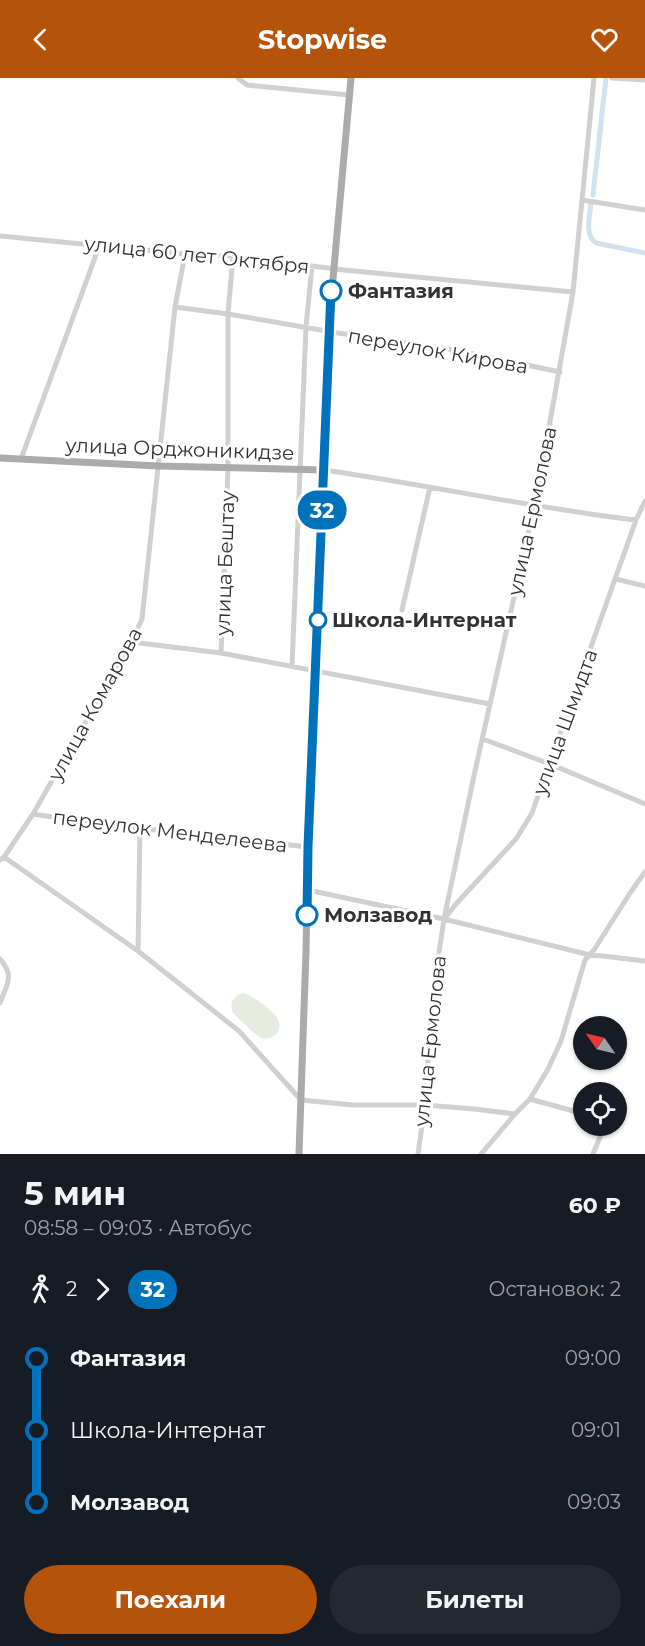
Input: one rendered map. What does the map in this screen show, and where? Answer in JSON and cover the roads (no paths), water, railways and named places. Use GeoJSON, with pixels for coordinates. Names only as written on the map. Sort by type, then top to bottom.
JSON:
{"type":"FeatureCollection","features":[{"type":"Feature","properties":{"kind":"main road"},"geometry":{"type":"LineString","coordinates":[[299,1154],[308,847],[333,268],[351,78]]}},
{"type":"Feature","properties":{"kind":"main road","name":"улица Орджоникидзе"},"geometry":{"type":"LineString","coordinates":[[0,458],[158,466],[324,470]]}},
{"type":"Feature","properties":{"kind":"street"},"geometry":{"type":"LineString","coordinates":[[238,78],[247,85],[349,95]]}},
{"type":"Feature","properties":{"kind":"street","name":"улица Ермолова"},"geometry":{"type":"LineString","coordinates":[[418,1154],[425,1105],[432,1000],[444,919],[535,505],[560,372],[585,200],[594,78]]}},
{"type":"Feature","properties":{"kind":"street"},"geometry":{"type":"LineString","coordinates":[[612,78],[645,80]]}},
{"type":"Feature","properties":{"kind":"street"},"geometry":{"type":"LineString","coordinates":[[585,200],[645,210]]}},
{"type":"Feature","properties":{"kind":"street","name":"улица 60 лет Октября"},"geometry":{"type":"LineString","coordinates":[[0,236],[185,254],[233,256],[573,292]]}},
{"type":"Feature","properties":{"kind":"street"},"geometry":{"type":"LineString","coordinates":[[21,459],[100,244]]}},
{"type":"Feature","properties":{"kind":"street","name":"улица Комарова"},"geometry":{"type":"LineString","coordinates":[[2,858],[33,814],[142,619],[175,306],[185,254]]}},
{"type":"Feature","properties":{"kind":"street","name":"улица Бештау"},"geometry":{"type":"LineString","coordinates":[[221,653],[228,467],[228,314],[233,256]]}},
{"type":"Feature","properties":{"kind":"street"},"geometry":{"type":"LineString","coordinates":[[292,666],[306,327],[312,266]]}},
{"type":"Feature","properties":{"kind":"street","name":"переулок Кирова"},"geometry":{"type":"LineString","coordinates":[[175,306],[454,350],[560,372]]}},
{"type":"Feature","properties":{"kind":"street","name":"улица Орджоникидзе"},"geometry":{"type":"LineString","coordinates":[[324,470],[582,514],[636,520]]}},
{"type":"Feature","properties":{"kind":"street"},"geometry":{"type":"LineString","coordinates":[[402,610],[430,487]]}},
{"type":"Feature","properties":{"kind":"street","name":"улица Шмидта"},"geometry":{"type":"LineString","coordinates":[[444,919],[516,840],[532,813],[636,520],[645,501]]}},
{"type":"Feature","properties":{"kind":"street"},"geometry":{"type":"LineString","coordinates":[[616,579],[645,586]]}},
{"type":"Feature","properties":{"kind":"street"},"geometry":{"type":"LineString","coordinates":[[131,642],[221,653],[490,704]]}},
{"type":"Feature","properties":{"kind":"street"},"geometry":{"type":"LineString","coordinates":[[483,738],[645,804]]}},
{"type":"Feature","properties":{"kind":"street","name":"переулок Менделеева"},"geometry":{"type":"LineString","coordinates":[[33,814],[308,847]]}},
{"type":"Feature","properties":{"kind":"street"},"geometry":{"type":"LineString","coordinates":[[138,951],[140,828]]}},
{"type":"Feature","properties":{"kind":"street"},"geometry":{"type":"LineString","coordinates":[[2,858],[138,951],[239,1031],[301,1100],[353,1105],[425,1105],[514,1114]]}},
{"type":"Feature","properties":{"kind":"street"},"geometry":{"type":"LineString","coordinates":[[481,1154],[514,1114],[530,1099],[548,1069],[561,1041],[585,960],[645,872]]}},
{"type":"Feature","properties":{"kind":"street"},"geometry":{"type":"LineString","coordinates":[[308,890],[591,954],[645,961]]}},
{"type":"Feature","properties":{"kind":"street"},"geometry":{"type":"LineString","coordinates":[[0,959],[7,967],[9,975],[0,1003]]}},
{"type":"Feature","properties":{"kind":"street"},"geometry":{"type":"LineString","coordinates":[[530,1099],[573,1111]]}},
{"type":"Feature","properties":{"kind":"street"},"geometry":{"type":"LineString","coordinates":[[593,1154],[600,1136]]}},
{"type":"Feature","properties":{"kind":"waterway"},"geometry":{"type":"LineString","coordinates":[[593,195],[606,78]]}},
{"type":"Feature","properties":{"kind":"waterway"},"geometry":{"type":"LineString","coordinates":[[591,203],[589,230],[592,240],[596,243],[645,253]]}},
{"type":"Feature","properties":{"kind":"place","name":"Фантазия"},"geometry":{"type":"Point","coordinates":[331,291]}},
{"type":"Feature","properties":{"kind":"place","name":"Школа-Интернат"},"geometry":{"type":"Point","coordinates":[318,620]}},
{"type":"Feature","properties":{"kind":"place","name":"Молзавод"},"geometry":{"type":"Point","coordinates":[307,915]}}]}
